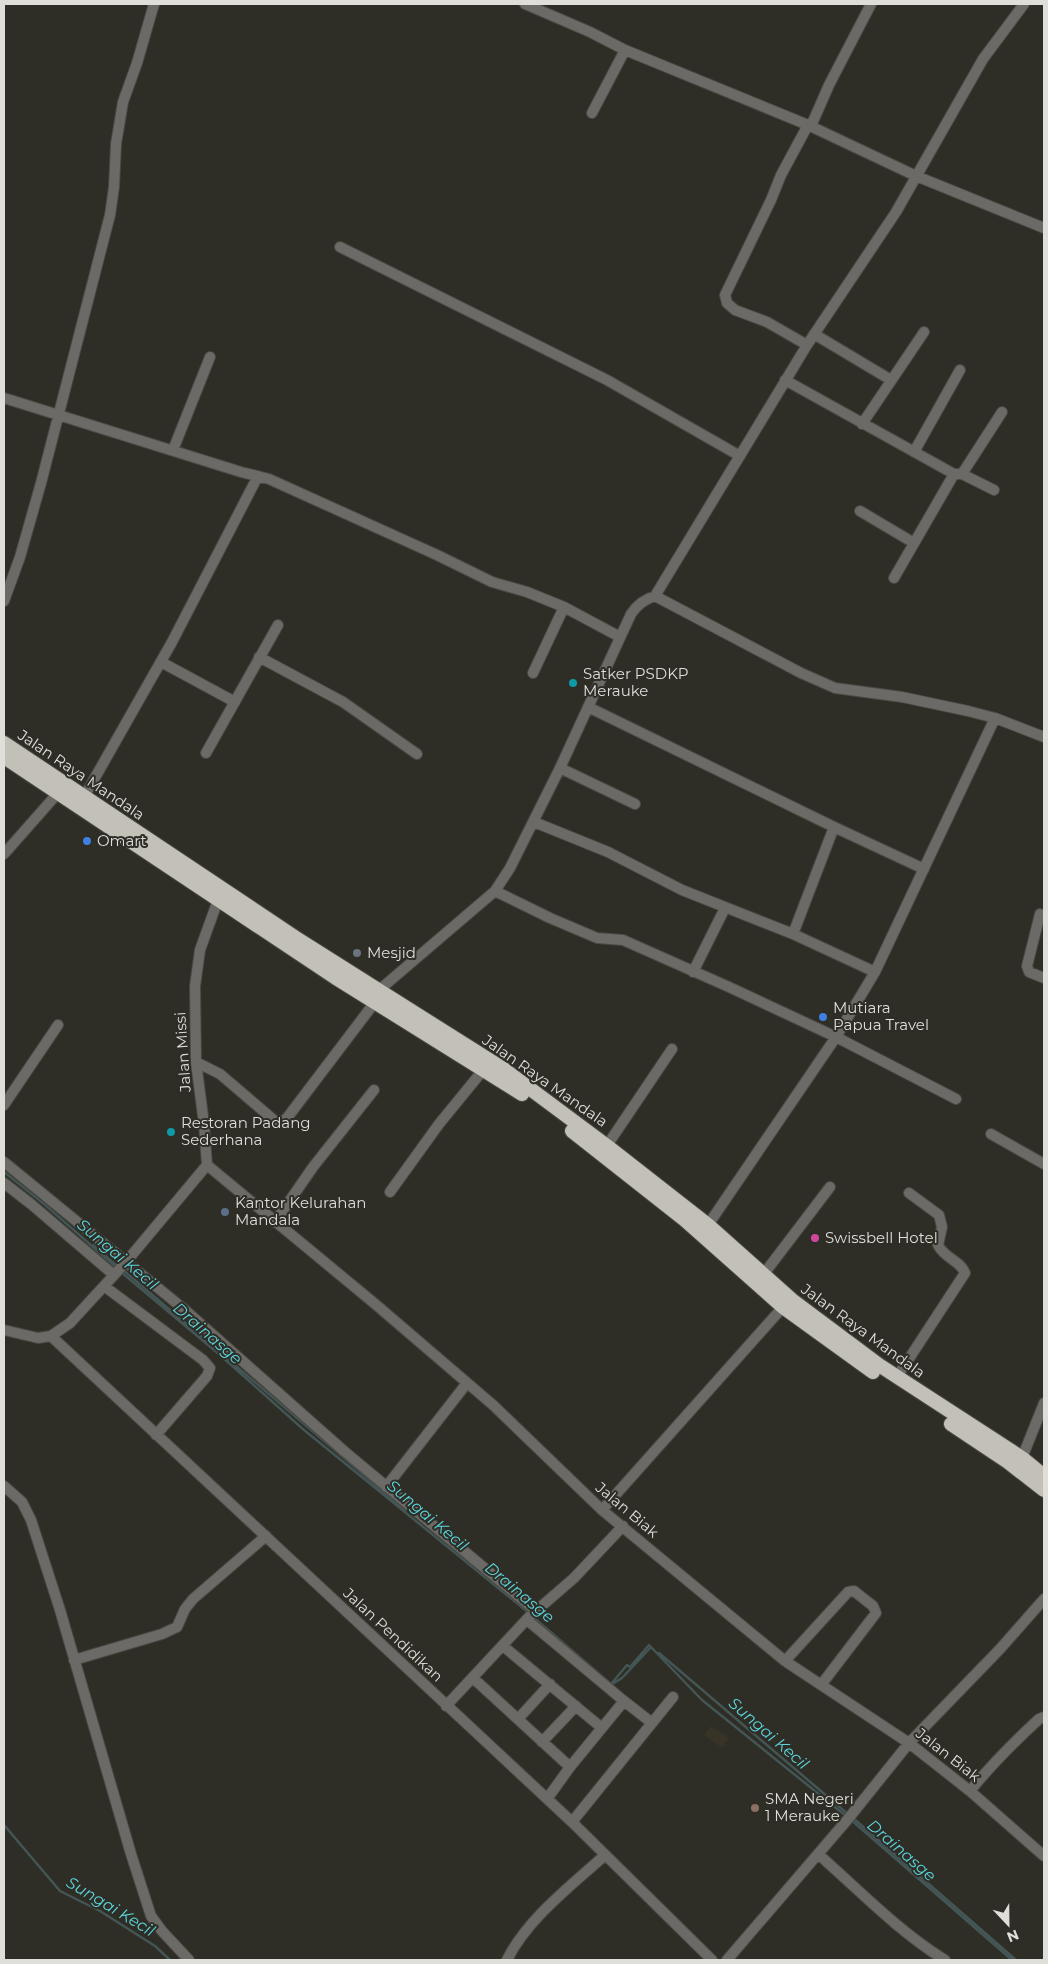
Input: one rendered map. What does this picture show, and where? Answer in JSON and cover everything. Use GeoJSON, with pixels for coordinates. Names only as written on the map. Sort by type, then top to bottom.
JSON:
{"type":"FeatureCollection","features":[{"type":"Feature","properties":{"kind":"highway","name":"Jalan Raya Mandala"},"geometry":{"type":"LineString","coordinates":[[4,744],[45,779],[57,794],[336,978],[376,996],[505,1070],[604,1150],[783,1307],[847,1354],[1022,1458],[1044,1476]]}},
{"type":"Feature","properties":{"kind":"highway","name":"Jalan Raya Mandala"},"geometry":{"type":"LineString","coordinates":[[4,757],[84,797],[604,1150],[708,1225],[792,1300],[897,1377],[1044,1490]]}},
{"type":"Feature","properties":{"kind":"street"},"geometry":{"type":"LineString","coordinates":[[4,601],[20,557],[110,215],[114,187],[116,144],[123,102],[137,63],[154,4]]}},
{"type":"Feature","properties":{"kind":"street"},"geometry":{"type":"LineString","coordinates":[[524,4],[590,32],[625,50],[812,122],[916,176],[1044,228]]}},
{"type":"Feature","properties":{"kind":"street"},"geometry":{"type":"LineString","coordinates":[[807,345],[767,322],[735,310],[727,304],[725,295],[781,175],[812,122],[871,4]]}},
{"type":"Feature","properties":{"kind":"street"},"geometry":{"type":"LineString","coordinates":[[196,1062],[220,1074],[275,1120],[281,1122],[287,1118],[376,996],[495,891],[510,868],[534,822],[634,609],[655,596],[807,345],[896,212],[983,59],[1024,4]]}},
{"type":"Feature","properties":{"kind":"street"},"geometry":{"type":"LineString","coordinates":[[592,113],[625,50]]}},
{"type":"Feature","properties":{"kind":"street"},"geometry":{"type":"LineString","coordinates":[[340,247],[607,380],[740,456]]}},
{"type":"Feature","properties":{"kind":"street"},"geometry":{"type":"LineString","coordinates":[[862,424],[924,332]]}},
{"type":"Feature","properties":{"kind":"street"},"geometry":{"type":"LineString","coordinates":[[814,334],[891,380]]}},
{"type":"Feature","properties":{"kind":"street"},"geometry":{"type":"LineString","coordinates":[[173,450],[210,357]]}},
{"type":"Feature","properties":{"kind":"street"},"geometry":{"type":"LineString","coordinates":[[914,452],[960,370]]}},
{"type":"Feature","properties":{"kind":"street"},"geometry":{"type":"LineString","coordinates":[[786,380],[914,452],[994,490]]}},
{"type":"Feature","properties":{"kind":"street"},"geometry":{"type":"LineString","coordinates":[[4,398],[258,476],[294,489],[492,582],[527,592],[564,606],[620,637]]}},
{"type":"Feature","properties":{"kind":"street"},"geometry":{"type":"LineString","coordinates":[[894,578],[958,474],[1002,412]]}},
{"type":"Feature","properties":{"kind":"street"},"geometry":{"type":"LineString","coordinates":[[84,797],[161,662],[258,476]]}},
{"type":"Feature","properties":{"kind":"street"},"geometry":{"type":"LineString","coordinates":[[860,511],[914,543]]}},
{"type":"Feature","properties":{"kind":"street"},"geometry":{"type":"LineString","coordinates":[[655,596],[801,673],[835,688],[911,699],[995,718],[1044,737]]}},
{"type":"Feature","properties":{"kind":"street"},"geometry":{"type":"LineString","coordinates":[[533,672],[564,606]]}},
{"type":"Feature","properties":{"kind":"street"},"geometry":{"type":"LineString","coordinates":[[206,753],[278,624]]}},
{"type":"Feature","properties":{"kind":"street"},"geometry":{"type":"LineString","coordinates":[[259,657],[342,702],[417,754]]}},
{"type":"Feature","properties":{"kind":"street"},"geometry":{"type":"LineString","coordinates":[[161,662],[235,702]]}},
{"type":"Feature","properties":{"kind":"street"},"geometry":{"type":"LineString","coordinates":[[588,707],[924,869]]}},
{"type":"Feature","properties":{"kind":"street"},"geometry":{"type":"LineString","coordinates":[[708,1225],[836,1037],[875,972],[995,718]]}},
{"type":"Feature","properties":{"kind":"street"},"geometry":{"type":"LineString","coordinates":[[560,768],[635,804]]}},
{"type":"Feature","properties":{"kind":"street"},"geometry":{"type":"LineString","coordinates":[[4,854],[57,794]]}},
{"type":"Feature","properties":{"kind":"street"},"geometry":{"type":"LineString","coordinates":[[534,822],[608,852],[682,890],[793,934],[875,972]]}},
{"type":"Feature","properties":{"kind":"street"},"geometry":{"type":"LineString","coordinates":[[793,934],[834,827]]}},
{"type":"Feature","properties":{"kind":"street"},"geometry":{"type":"LineString","coordinates":[[495,891],[550,918],[597,938],[623,940],[836,1037],[956,1098]]}},
{"type":"Feature","properties":{"kind":"street","name":"Jalan Missi"},"geometry":{"type":"LineString","coordinates":[[207,1165],[196,1062],[194,1007],[196,970],[209,923],[218,900]]}},
{"type":"Feature","properties":{"kind":"street"},"geometry":{"type":"LineString","coordinates":[[693,972],[725,908]]}},
{"type":"Feature","properties":{"kind":"street"},"geometry":{"type":"LineString","coordinates":[[1040,914],[1027,966],[1029,972],[1044,978]]}},
{"type":"Feature","properties":{"kind":"street"},"geometry":{"type":"LineString","coordinates":[[4,1105],[58,1025]]}},
{"type":"Feature","properties":{"kind":"street"},"geometry":{"type":"LineString","coordinates":[[604,1150],[672,1049]]}},
{"type":"Feature","properties":{"kind":"street"},"geometry":{"type":"LineString","coordinates":[[390,1192],[439,1124],[484,1069]]}},
{"type":"Feature","properties":{"kind":"street"},"geometry":{"type":"LineString","coordinates":[[275,1222],[313,1167],[374,1090]]}},
{"type":"Feature","properties":{"kind":"street"},"geometry":{"type":"LineString","coordinates":[[991,1134],[1044,1164]]}},
{"type":"Feature","properties":{"kind":"street"},"geometry":{"type":"LineString","coordinates":[[4,1162],[120,1268]]}},
{"type":"Feature","properties":{"kind":"street"},"geometry":{"type":"LineString","coordinates":[[4,1330],[38,1338],[51,1336],[75,1319],[207,1165]]}},
{"type":"Feature","properties":{"kind":"street","name":"Jalan Biak"},"geometry":{"type":"LineString","coordinates":[[207,1165],[374,1303],[467,1383],[602,1510],[785,1661],[909,1743],[970,1791],[1044,1856]]}},
{"type":"Feature","properties":{"kind":"street"},"geometry":{"type":"LineString","coordinates":[[4,1183],[120,1268],[198,1322],[386,1486],[624,1701],[652,1723]]}},
{"type":"Feature","properties":{"kind":"street"},"geometry":{"type":"LineString","coordinates":[[763,1275],[830,1187]]}},
{"type":"Feature","properties":{"kind":"street"},"geometry":{"type":"LineString","coordinates":[[897,1377],[965,1273],[962,1267],[938,1246],[942,1227],[940,1215],[909,1193]]}},
{"type":"Feature","properties":{"kind":"street"},"geometry":{"type":"LineString","coordinates":[[104,1286],[203,1360],[210,1368],[206,1376],[156,1435]]}},
{"type":"Feature","properties":{"kind":"street"},"geometry":{"type":"LineString","coordinates":[[602,1510],[783,1307]]}},
{"type":"Feature","properties":{"kind":"street","name":"Jalan Pendidikan"},"geometry":{"type":"LineString","coordinates":[[51,1336],[572,1822],[712,1960]]}},
{"type":"Feature","properties":{"kind":"street"},"geometry":{"type":"LineString","coordinates":[[386,1486],[467,1383]]}},
{"type":"Feature","properties":{"kind":"street"},"geometry":{"type":"LineString","coordinates":[[1022,1458],[1044,1403]]}},
{"type":"Feature","properties":{"kind":"street"},"geometry":{"type":"LineString","coordinates":[[4,1486],[22,1502],[28,1512],[149,1909],[157,1924],[189,1960]]}},
{"type":"Feature","properties":{"kind":"street"},"geometry":{"type":"LineString","coordinates":[[446,1706],[531,1616],[574,1578],[623,1526]]}},
{"type":"Feature","properties":{"kind":"street"},"geometry":{"type":"LineString","coordinates":[[74,1660],[162,1634],[177,1627],[184,1609],[193,1599],[266,1536]]}},
{"type":"Feature","properties":{"kind":"street"},"geometry":{"type":"LineString","coordinates":[[785,1661],[848,1592],[854,1591],[874,1606],[876,1613],[821,1685]]}},
{"type":"Feature","properties":{"kind":"street"},"geometry":{"type":"LineString","coordinates":[[727,1960],[850,1816],[909,1743],[1000,1649],[1044,1598]]}},
{"type":"Feature","properties":{"kind":"street"},"geometry":{"type":"LineString","coordinates":[[503,1646],[602,1728]]}},
{"type":"Feature","properties":{"kind":"street"},"geometry":{"type":"LineString","coordinates":[[473,1678],[570,1767]]}},
{"type":"Feature","properties":{"kind":"street"},"geometry":{"type":"LineString","coordinates":[[518,1719],[550,1684]]}},
{"type":"Feature","properties":{"kind":"street"},"geometry":{"type":"LineString","coordinates":[[572,1822],[673,1697]]}},
{"type":"Feature","properties":{"kind":"street"},"geometry":{"type":"LineString","coordinates":[[547,1799],[570,1767],[624,1701]]}},
{"type":"Feature","properties":{"kind":"street"},"geometry":{"type":"LineString","coordinates":[[542,1742],[576,1706]]}},
{"type":"Feature","properties":{"kind":"street"},"geometry":{"type":"LineString","coordinates":[[970,1791],[998,1758],[1039,1719],[1044,1717]]}},
{"type":"Feature","properties":{"kind":"street"},"geometry":{"type":"LineString","coordinates":[[818,1854],[905,1932],[926,1949],[945,1960]]}},
{"type":"Feature","properties":{"kind":"street"},"geometry":{"type":"LineString","coordinates":[[508,1960],[515,1944],[526,1929],[605,1855]]}},
{"type":"Feature","properties":{"kind":"shaded area"},"geometry":{"type":"Polygon","coordinates":[[[711,1726],[729,1738],[722,1748],[704,1735],[711,1726]]]}},
{"type":"Feature","properties":{"kind":"waterway","name":"Sungai Kecil"},"geometry":{"type":"LineString","coordinates":[[4,1172],[44,1204],[117,1268]]}},
{"type":"Feature","properties":{"kind":"waterway","name":"Sungai Kecil"},"geometry":{"type":"LineString","coordinates":[[93,1245],[117,1266]]}},
{"type":"Feature","properties":{"kind":"waterway","name":"Sungai Kecil"},"geometry":{"type":"LineString","coordinates":[[122,1269],[405,1510]]}},
{"type":"Feature","properties":{"kind":"waterway","name":"Drainasge"},"geometry":{"type":"LineString","coordinates":[[121,1272],[220,1355],[304,1430],[529,1613]]}},
{"type":"Feature","properties":{"kind":"waterway","name":"Drainasge"},"geometry":{"type":"LineString","coordinates":[[533,1617],[611,1684],[627,1665],[630,1667],[649,1645],[702,1700],[846,1816]]}},
{"type":"Feature","properties":{"kind":"waterway","name":"Sungai Kecil"},"geometry":{"type":"LineString","coordinates":[[614,1683],[622,1678],[651,1647]]}},
{"type":"Feature","properties":{"kind":"waterway","name":"Sungai Kecil"},"geometry":{"type":"LineString","coordinates":[[659,1653],[849,1815]]}},
{"type":"Feature","properties":{"kind":"waterway","name":"Sungai Kecil"},"geometry":{"type":"LineString","coordinates":[[853,1818],[1016,1960]]}},
{"type":"Feature","properties":{"kind":"waterway","name":"Sungai Kecil"},"geometry":{"type":"LineString","coordinates":[[850,1819],[1012,1960]]}},
{"type":"Feature","properties":{"kind":"waterway","name":"Sungai Kecil"},"geometry":{"type":"LineString","coordinates":[[4,1825],[60,1891],[100,1911],[155,1946],[170,1960]]}},
{"type":"Feature","properties":{"kind":"place","name":"Satker PSDKP Merauke"},"geometry":{"type":"Point","coordinates":[573,683]}},
{"type":"Feature","properties":{"kind":"place","name":"Omart"},"geometry":{"type":"Point","coordinates":[87,841]}},
{"type":"Feature","properties":{"kind":"place","name":"Mesjid"},"geometry":{"type":"Point","coordinates":[357,953]}},
{"type":"Feature","properties":{"kind":"place","name":"Mutiara Papua Travel"},"geometry":{"type":"Point","coordinates":[823,1017]}},
{"type":"Feature","properties":{"kind":"place","name":"Restoran Padang Sederhana"},"geometry":{"type":"Point","coordinates":[171,1132]}},
{"type":"Feature","properties":{"kind":"place","name":"Kantor Kelurahan Mandala"},"geometry":{"type":"Point","coordinates":[225,1212]}},
{"type":"Feature","properties":{"kind":"place","name":"Swissbell Hotel"},"geometry":{"type":"Point","coordinates":[815,1238]}},
{"type":"Feature","properties":{"kind":"place","name":"SMA Negeri 1 Merauke"},"geometry":{"type":"Point","coordinates":[755,1808]}}]}
